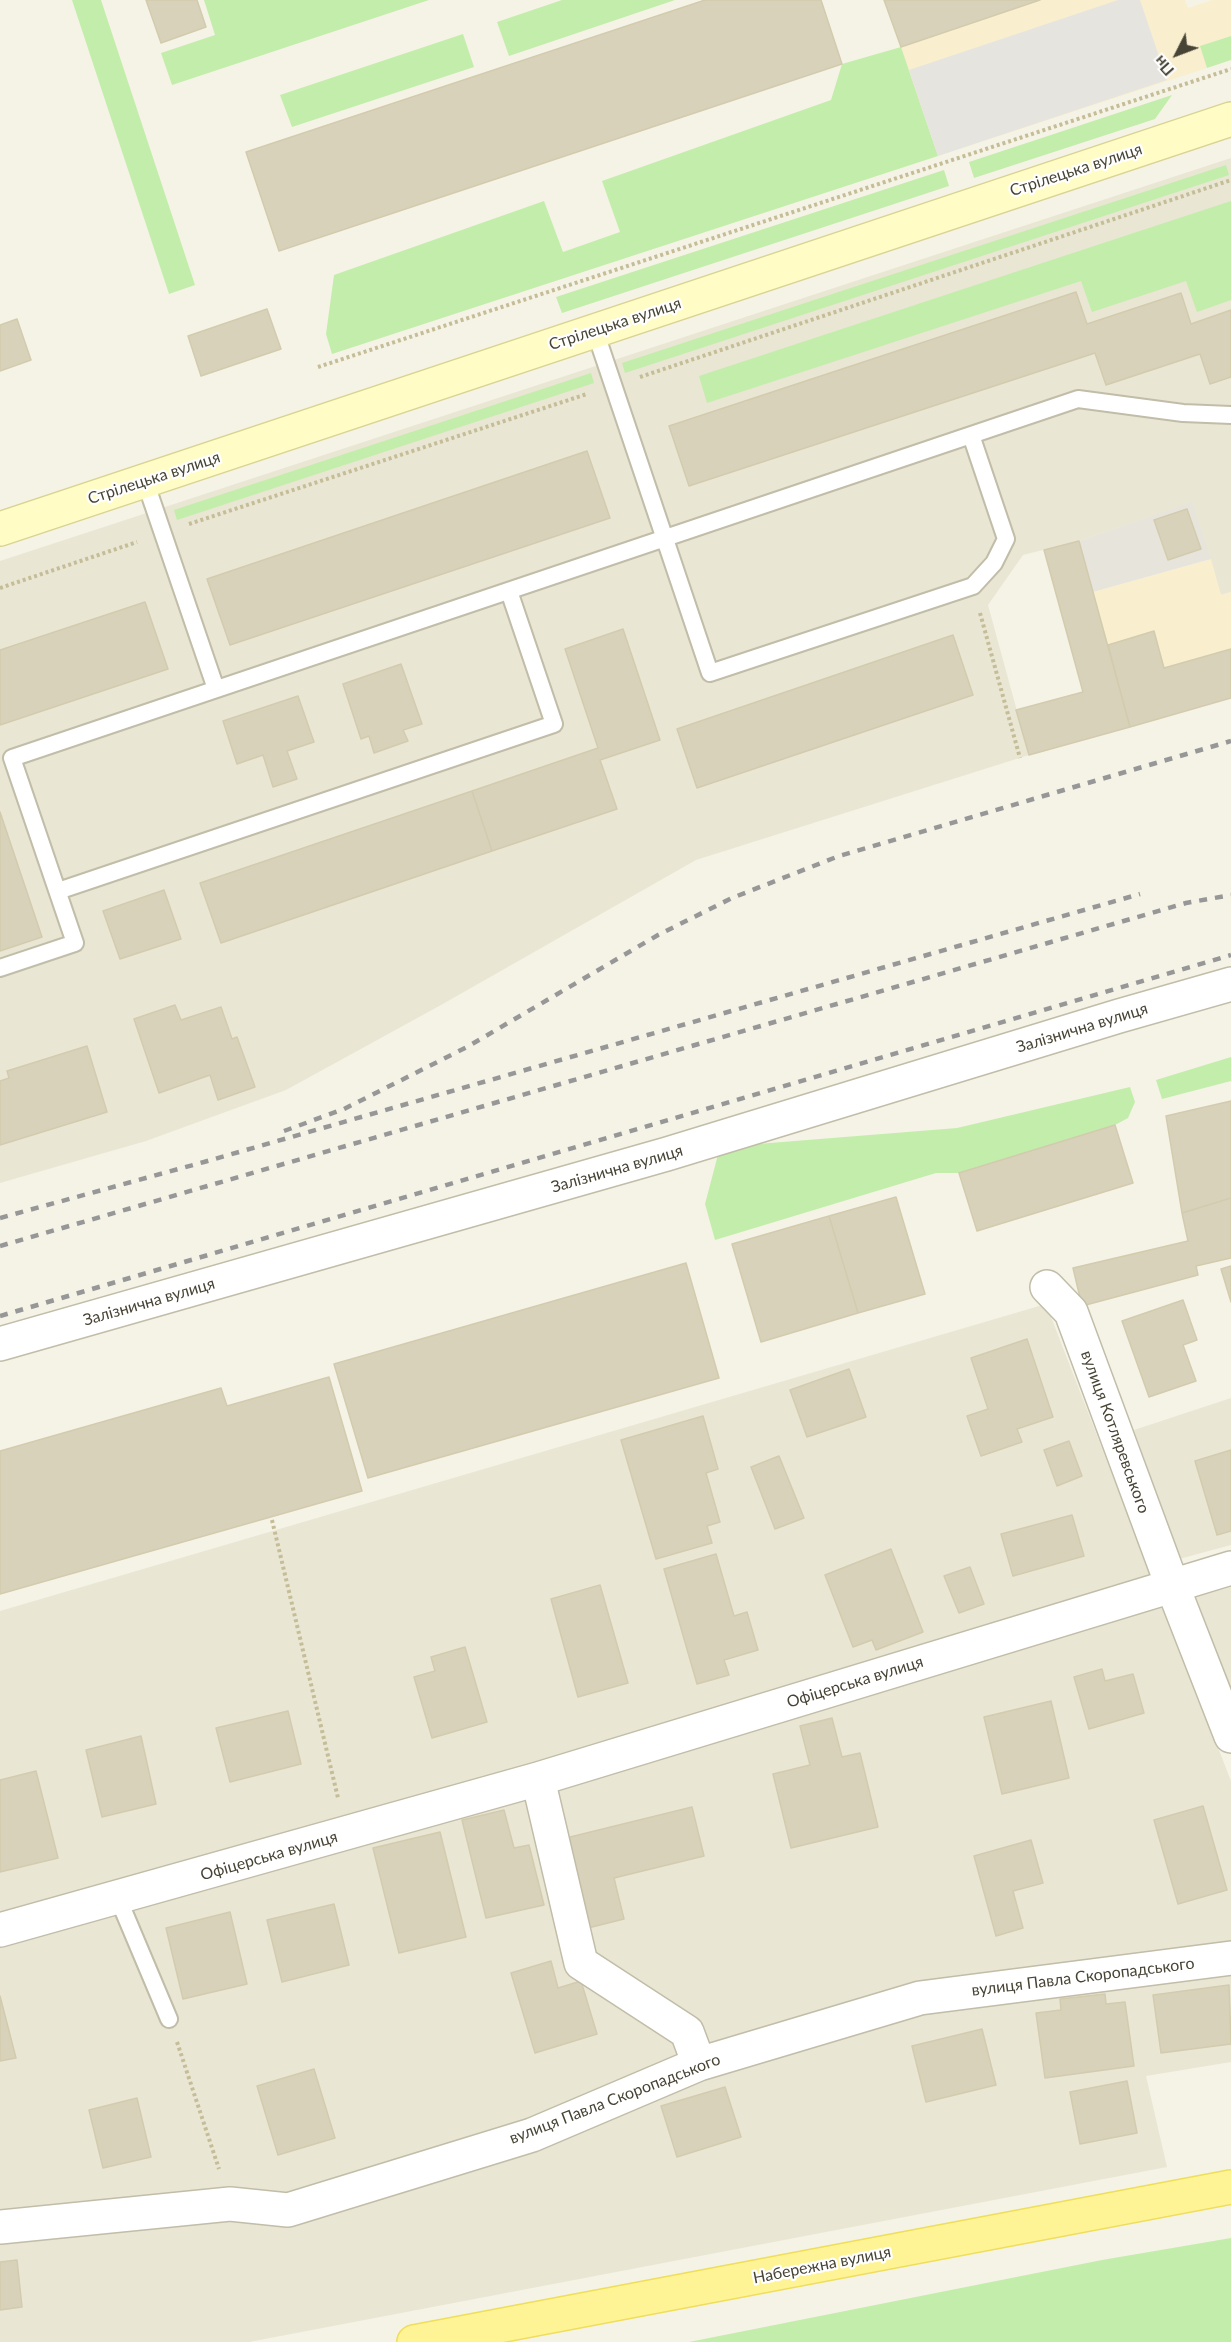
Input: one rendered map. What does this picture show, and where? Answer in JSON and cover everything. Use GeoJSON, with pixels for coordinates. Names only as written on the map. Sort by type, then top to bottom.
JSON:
{"type":"FeatureCollection","features":[{"type":"Feature","properties":{"kind":"main road","name":"Набережна вулиця"},"geometry":{"type":"LineString","coordinates":[[414,2342],[1231,2187]]}},
{"type":"Feature","properties":{"kind":"street","name":"Стрілецька вулиця"},"geometry":{"type":"LineString","coordinates":[[0,530],[1231,119]]}},
{"type":"Feature","properties":{"kind":"street","name":"Залізнична вулиця"},"geometry":{"type":"LineString","coordinates":[[0,1344],[667,1154],[1231,984]]}},
{"type":"Feature","properties":{"kind":"street","name":"вулиця Котляревського"},"geometry":{"type":"LineString","coordinates":[[1047,1287],[1071,1312],[1172,1585],[1231,1736]]}},
{"type":"Feature","properties":{"kind":"street"},"geometry":{"type":"LineString","coordinates":[[1172,1585],[1231,1568]]}},
{"type":"Feature","properties":{"kind":"street","name":"Офіцерська вулиця"},"geometry":{"type":"LineString","coordinates":[[0,1930],[538,1779],[1172,1585]]}},
{"type":"Feature","properties":{"kind":"street"},"geometry":{"type":"LineString","coordinates":[[538,1779],[581,1963],[687,2032],[699,2064]]}},
{"type":"Feature","properties":{"kind":"street","name":"вулиця Павла Скоропадського"},"geometry":{"type":"LineString","coordinates":[[0,2227],[230,2204],[288,2210],[532,2135],[699,2064],[920,1998],[1231,1958]]}},
{"type":"Feature","properties":{"kind":"lane"},"geometry":{"type":"LineString","coordinates":[[595,331],[710,673],[973,586],[994,563],[1006,539],[971,435]]}},
{"type":"Feature","properties":{"kind":"lane"},"geometry":{"type":"LineString","coordinates":[[0,968],[75,943],[12,758],[1078,399],[1183,413],[1231,415]]}},
{"type":"Feature","properties":{"kind":"lane"},"geometry":{"type":"LineString","coordinates":[[145,481],[216,689]]}},
{"type":"Feature","properties":{"kind":"lane"},"geometry":{"type":"LineString","coordinates":[[58,891],[554,724],[509,591]]}},
{"type":"Feature","properties":{"kind":"lane"},"geometry":{"type":"LineString","coordinates":[[118,1898],[169,2019]]}},
{"type":"Feature","properties":{"kind":"path"},"geometry":{"type":"LineString","coordinates":[[318,367],[1231,69]]}},
{"type":"Feature","properties":{"kind":"path"},"geometry":{"type":"LineString","coordinates":[[0,588],[1231,180]]}},
{"type":"Feature","properties":{"kind":"path"},"geometry":{"type":"LineString","coordinates":[[973,586],[1020,758]]}},
{"type":"Feature","properties":{"kind":"path"},"geometry":{"type":"LineString","coordinates":[[272,1520],[346,1834]]}},
{"type":"Feature","properties":{"kind":"path"},"geometry":{"type":"LineString","coordinates":[[169,2019],[230,2204]]}},
{"type":"Feature","properties":{"kind":"shaded area"},"geometry":{"type":"Polygon","coordinates":[[[884,0],[1185,0],[1188,8],[1212,0],[1231,0],[1231,36],[1201,46],[1207,68],[938,156],[884,0]]]}},
{"type":"Feature","properties":{"kind":"shaded area"},"geometry":{"type":"Polygon","coordinates":[[[1118,0],[1140,0],[1167,80],[938,156],[909,70],[1118,0]]]}},
{"type":"Feature","properties":{"kind":"shaded area"},"geometry":{"type":"Polygon","coordinates":[[[1231,158],[1231,592],[1221,595],[1191,503],[1079,541],[1023,555],[988,605],[1029,755],[696,860],[286,1090],[146,1141],[0,1183],[0,561],[1231,158]]]}},
{"type":"Feature","properties":{"kind":"shaded area"},"geometry":{"type":"Polygon","coordinates":[[[1192,502],[1211,559],[1093,592],[1079,541],[1192,502]]]}},
{"type":"Feature","properties":{"kind":"shaded area"},"geometry":{"type":"Polygon","coordinates":[[[1211,559],[1221,595],[1231,592],[1231,698],[1130,727],[1093,592],[1211,559]]]}},
{"type":"Feature","properties":{"kind":"shaded area"},"geometry":{"type":"Polygon","coordinates":[[[1046,1304],[1231,1781],[1231,2062],[1146,2076],[1167,2167],[249,2342],[0,2342],[0,1611],[1046,1304]]]}},
{"type":"Feature","properties":{"kind":"shaded area"},"geometry":{"type":"Polygon","coordinates":[[[1231,1398],[1231,1545],[1179,1559],[1134,1430],[1231,1398]]]}},
{"type":"Feature","properties":{"kind":"shaded area"},"geometry":{"type":"Polygon","coordinates":[[[1231,1587],[1231,1690],[1196,1597],[1231,1587]]]}},
{"type":"Feature","properties":{"kind":"green space"},"geometry":{"type":"Polygon","coordinates":[[[72,0],[101,0],[195,285],[169,294],[72,0]]]}},
{"type":"Feature","properties":{"kind":"green space"},"geometry":{"type":"Polygon","coordinates":[[[204,0],[429,0],[172,85],[161,53],[215,35],[204,0]]]}},
{"type":"Feature","properties":{"kind":"green space"},"geometry":{"type":"Polygon","coordinates":[[[562,0],[675,0],[509,56],[497,22],[562,0]]]}},
{"type":"Feature","properties":{"kind":"green space"},"geometry":{"type":"Polygon","coordinates":[[[463,34],[474,67],[292,127],[280,95],[463,34]]]}},
{"type":"Feature","properties":{"kind":"green space"},"geometry":{"type":"Polygon","coordinates":[[[1231,36],[1231,60],[1207,68],[1200,46],[1231,36]]]}},
{"type":"Feature","properties":{"kind":"green space"},"geometry":{"type":"Polygon","coordinates":[[[901,47],[938,156],[332,354],[326,334],[334,275],[544,201],[563,252],[620,232],[602,181],[831,100],[842,64],[901,47]]]}},
{"type":"Feature","properties":{"kind":"green space"},"geometry":{"type":"Polygon","coordinates":[[[1172,95],[1155,119],[974,178],[969,162],[1172,95]]]}},
{"type":"Feature","properties":{"kind":"green space"},"geometry":{"type":"Polygon","coordinates":[[[1226,165],[1229,175],[625,373],[622,363],[1226,165]]]}},
{"type":"Feature","properties":{"kind":"green space"},"geometry":{"type":"Polygon","coordinates":[[[944,170],[949,186],[562,313],[556,297],[944,170]]]}},
{"type":"Feature","properties":{"kind":"green space"},"geometry":{"type":"Polygon","coordinates":[[[1231,201],[1231,300],[1197,312],[1186,281],[1092,312],[1081,281],[707,403],[699,376],[1231,201]]]}},
{"type":"Feature","properties":{"kind":"green space"},"geometry":{"type":"Polygon","coordinates":[[[591,373],[594,383],[177,520],[174,510],[591,373]]]}},
{"type":"Feature","properties":{"kind":"green space"},"geometry":{"type":"Polygon","coordinates":[[[1231,1057],[1231,1081],[1162,1099],[1156,1080],[1231,1057]]]}},
{"type":"Feature","properties":{"kind":"green space"},"geometry":{"type":"Polygon","coordinates":[[[1130,1087],[1135,1102],[1128,1118],[1115,1125],[959,1173],[936,1173],[715,1240],[705,1204],[720,1147],[957,1128],[1130,1087]]]}},
{"type":"Feature","properties":{"kind":"green space"},"geometry":{"type":"Polygon","coordinates":[[[1231,2238],[1231,2342],[689,2342],[1102,2260],[1231,2238]]]}},
{"type":"Feature","properties":{"kind":"building"},"geometry":{"type":"Polygon","coordinates":[[[146,0],[197,0],[206,27],[161,43],[146,0]]]}},
{"type":"Feature","properties":{"kind":"building"},"geometry":{"type":"Polygon","coordinates":[[[705,0],[821,0],[842,64],[279,251],[246,152],[705,0]]]}},
{"type":"Feature","properties":{"kind":"building"},"geometry":{"type":"Polygon","coordinates":[[[884,0],[1040,0],[901,47],[884,0]]]}},
{"type":"Feature","properties":{"kind":"building"},"geometry":{"type":"Polygon","coordinates":[[[1076,292],[1087,324],[1181,293],[1191,324],[1231,310],[1231,377],[1210,384],[1200,354],[1106,385],[1095,353],[689,486],[669,426],[1076,292]]]}},
{"type":"Feature","properties":{"kind":"building"},"geometry":{"type":"Polygon","coordinates":[[[267,309],[281,349],[201,376],[188,336],[267,309]]]}},
{"type":"Feature","properties":{"kind":"building"},"geometry":{"type":"Polygon","coordinates":[[[17,319],[31,360],[0,371],[0,325],[17,319]]]}},
{"type":"Feature","properties":{"kind":"building"},"geometry":{"type":"Polygon","coordinates":[[[587,451],[610,518],[230,645],[207,579],[587,451]]]}},
{"type":"Feature","properties":{"kind":"building"},"geometry":{"type":"Polygon","coordinates":[[[1187,509],[1201,549],[1168,560],[1154,520],[1187,509]]]}},
{"type":"Feature","properties":{"kind":"building"},"geometry":{"type":"Polygon","coordinates":[[[1079,541],[1130,727],[1029,755],[1016,710],[1083,692],[1044,550],[1079,541]]]}},
{"type":"Feature","properties":{"kind":"building"},"geometry":{"type":"Polygon","coordinates":[[[145,602],[168,669],[0,725],[0,650],[145,602]]]}},
{"type":"Feature","properties":{"kind":"building"},"geometry":{"type":"Polygon","coordinates":[[[623,629],[660,740],[600,760],[617,809],[492,851],[472,791],[598,748],[565,649],[623,629]]]}},
{"type":"Feature","properties":{"kind":"building"},"geometry":{"type":"Polygon","coordinates":[[[1154,631],[1164,668],[1231,649],[1231,698],[1130,727],[1108,645],[1154,631]]]}},
{"type":"Feature","properties":{"kind":"building"},"geometry":{"type":"Polygon","coordinates":[[[953,635],[973,695],[697,788],[677,729],[953,635]]]}},
{"type":"Feature","properties":{"kind":"building"},"geometry":{"type":"Polygon","coordinates":[[[401,664],[422,724],[403,730],[408,741],[374,753],[369,736],[361,739],[343,684],[401,664]]]}},
{"type":"Feature","properties":{"kind":"building"},"geometry":{"type":"Polygon","coordinates":[[[298,696],[314,742],[287,751],[297,779],[273,787],[263,755],[237,764],[223,721],[298,696]]]}},
{"type":"Feature","properties":{"kind":"building"},"geometry":{"type":"Polygon","coordinates":[[[472,791],[492,851],[221,943],[200,883],[472,791]]]}},
{"type":"Feature","properties":{"kind":"building"},"geometry":{"type":"Polygon","coordinates":[[[0,812],[42,937],[0,951],[0,812]]]}},
{"type":"Feature","properties":{"kind":"building"},"geometry":{"type":"Polygon","coordinates":[[[164,890],[181,939],[120,959],[103,911],[164,890]]]}},
{"type":"Feature","properties":{"kind":"building"},"geometry":{"type":"Polygon","coordinates":[[[175,1005],[181,1020],[221,1007],[232,1039],[237,1037],[255,1087],[218,1100],[210,1075],[159,1093],[134,1019],[175,1005]]]}},
{"type":"Feature","properties":{"kind":"building"},"geometry":{"type":"Polygon","coordinates":[[[87,1046],[107,1112],[0,1145],[0,1081],[9,1078],[7,1071],[87,1046]]]}},
{"type":"Feature","properties":{"kind":"building"},"geometry":{"type":"Polygon","coordinates":[[[1231,1101],[1231,1198],[1182,1213],[1166,1116],[1231,1101]]]}},
{"type":"Feature","properties":{"kind":"building"},"geometry":{"type":"Polygon","coordinates":[[[1115,1125],[1133,1183],[977,1231],[959,1173],[1115,1125]]]}},
{"type":"Feature","properties":{"kind":"building"},"geometry":{"type":"Polygon","coordinates":[[[896,1197],[925,1294],[858,1313],[829,1216],[896,1197]]]}},
{"type":"Feature","properties":{"kind":"building"},"geometry":{"type":"Polygon","coordinates":[[[1231,1198],[1231,1258],[1196,1266],[1198,1275],[1082,1306],[1073,1268],[1188,1241],[1182,1213],[1231,1198]]]}},
{"type":"Feature","properties":{"kind":"building"},"geometry":{"type":"Polygon","coordinates":[[[829,1216],[858,1313],[761,1342],[732,1244],[829,1216]]]}},
{"type":"Feature","properties":{"kind":"building"},"geometry":{"type":"Polygon","coordinates":[[[686,1263],[719,1378],[368,1478],[334,1364],[686,1263]]]}},
{"type":"Feature","properties":{"kind":"building"},"geometry":{"type":"Polygon","coordinates":[[[1231,1266],[1231,1302],[1221,1269],[1231,1266]]]}},
{"type":"Feature","properties":{"kind":"building"},"geometry":{"type":"Polygon","coordinates":[[[1183,1300],[1197,1340],[1183,1345],[1196,1381],[1149,1397],[1122,1321],[1183,1300]]]}},
{"type":"Feature","properties":{"kind":"building"},"geometry":{"type":"Polygon","coordinates":[[[1027,1339],[1053,1417],[1017,1429],[1022,1442],[981,1456],[967,1416],[988,1409],[971,1358],[1027,1339]]]}},
{"type":"Feature","properties":{"kind":"building"},"geometry":{"type":"Polygon","coordinates":[[[849,1369],[866,1417],[807,1437],[790,1390],[849,1369]]]}},
{"type":"Feature","properties":{"kind":"building"},"geometry":{"type":"Polygon","coordinates":[[[329,1377],[362,1491],[0,1594],[0,1451],[221,1388],[227,1406],[329,1377]]]}},
{"type":"Feature","properties":{"kind":"building"},"geometry":{"type":"Polygon","coordinates":[[[703,1416],[718,1469],[706,1473],[720,1522],[707,1526],[712,1543],[656,1559],[621,1440],[703,1416]]]}},
{"type":"Feature","properties":{"kind":"building"},"geometry":{"type":"Polygon","coordinates":[[[1069,1441],[1082,1476],[1057,1486],[1044,1450],[1069,1441]]]}},
{"type":"Feature","properties":{"kind":"building"},"geometry":{"type":"Polygon","coordinates":[[[1231,1450],[1231,1531],[1217,1535],[1195,1461],[1231,1450]]]}},
{"type":"Feature","properties":{"kind":"building"},"geometry":{"type":"Polygon","coordinates":[[[779,1456],[804,1518],[775,1529],[751,1467],[779,1456]]]}},
{"type":"Feature","properties":{"kind":"building"},"geometry":{"type":"Polygon","coordinates":[[[1072,1515],[1084,1556],[1013,1576],[1001,1534],[1072,1515]]]}},
{"type":"Feature","properties":{"kind":"building"},"geometry":{"type":"Polygon","coordinates":[[[891,1549],[923,1632],[876,1650],[872,1640],[853,1647],[825,1575],[891,1549]]]}},
{"type":"Feature","properties":{"kind":"building"},"geometry":{"type":"Polygon","coordinates":[[[716,1554],[734,1616],[747,1612],[758,1650],[724,1660],[729,1675],[697,1684],[664,1569],[716,1554]]]}},
{"type":"Feature","properties":{"kind":"building"},"geometry":{"type":"Polygon","coordinates":[[[970,1567],[984,1604],[959,1613],[944,1576],[970,1567]]]}},
{"type":"Feature","properties":{"kind":"building"},"geometry":{"type":"Polygon","coordinates":[[[600,1585],[628,1683],[578,1697],[551,1599],[600,1585]]]}},
{"type":"Feature","properties":{"kind":"building"},"geometry":{"type":"Polygon","coordinates":[[[465,1647],[487,1722],[432,1738],[414,1677],[435,1671],[431,1657],[465,1647]]]}},
{"type":"Feature","properties":{"kind":"building"},"geometry":{"type":"Polygon","coordinates":[[[1102,1669],[1105,1681],[1133,1674],[1144,1713],[1089,1729],[1074,1677],[1102,1669]]]}},
{"type":"Feature","properties":{"kind":"building"},"geometry":{"type":"Polygon","coordinates":[[[1051,1701],[1069,1778],[1002,1794],[984,1717],[1051,1701]]]}},
{"type":"Feature","properties":{"kind":"building"},"geometry":{"type":"Polygon","coordinates":[[[288,1711],[301,1764],[230,1782],[216,1728],[288,1711]]]}},
{"type":"Feature","properties":{"kind":"building"},"geometry":{"type":"Polygon","coordinates":[[[832,1718],[842,1757],[860,1753],[878,1827],[791,1848],[773,1774],[810,1765],[800,1726],[832,1718]]]}},
{"type":"Feature","properties":{"kind":"building"},"geometry":{"type":"Polygon","coordinates":[[[141,1736],[156,1804],[102,1817],[86,1750],[141,1736]]]}},
{"type":"Feature","properties":{"kind":"building"},"geometry":{"type":"Polygon","coordinates":[[[36,1771],[58,1858],[0,1872],[0,1780],[36,1771]]]}},
{"type":"Feature","properties":{"kind":"building"},"geometry":{"type":"Polygon","coordinates":[[[1203,1806],[1227,1890],[1178,1904],[1154,1820],[1203,1806]]]}},
{"type":"Feature","properties":{"kind":"building"},"geometry":{"type":"Polygon","coordinates":[[[692,1807],[704,1856],[614,1878],[624,1919],[584,1929],[562,1839],[692,1807]]]}},
{"type":"Feature","properties":{"kind":"building"},"geometry":{"type":"Polygon","coordinates":[[[504,1810],[514,1848],[529,1845],[544,1905],[486,1918],[462,1820],[504,1810]]]}},
{"type":"Feature","properties":{"kind":"building"},"geometry":{"type":"Polygon","coordinates":[[[440,1832],[466,1937],[399,1953],[373,1848],[440,1832]]]}},
{"type":"Feature","properties":{"kind":"building"},"geometry":{"type":"Polygon","coordinates":[[[1031,1840],[1043,1883],[1013,1891],[1023,1928],[996,1936],[974,1856],[1031,1840]]]}},
{"type":"Feature","properties":{"kind":"building"},"geometry":{"type":"Polygon","coordinates":[[[334,1904],[349,1965],[282,1982],[267,1920],[334,1904]]]}},
{"type":"Feature","properties":{"kind":"building"},"geometry":{"type":"Polygon","coordinates":[[[230,1912],[247,1984],[183,1999],[166,1928],[230,1912]]]}},
{"type":"Feature","properties":{"kind":"building"},"geometry":{"type":"Polygon","coordinates":[[[551,1961],[558,1988],[581,1981],[597,2034],[535,2053],[511,1973],[551,1961]]]}},
{"type":"Feature","properties":{"kind":"building"},"geometry":{"type":"Polygon","coordinates":[[[1229,1985],[1231,2044],[1161,2053],[1153,1995],[1229,1985]]]}},
{"type":"Feature","properties":{"kind":"building"},"geometry":{"type":"Polygon","coordinates":[[[1105,1994],[1106,2004],[1125,2002],[1134,2066],[1045,2078],[1036,2013],[1061,2010],[1060,1999],[1105,1994]]]}},
{"type":"Feature","properties":{"kind":"building"},"geometry":{"type":"Polygon","coordinates":[[[0,1996],[16,2058],[0,2061],[0,1996]]]}},
{"type":"Feature","properties":{"kind":"building"},"geometry":{"type":"Polygon","coordinates":[[[982,2029],[996,2085],[926,2102],[912,2046],[982,2029]]]}},
{"type":"Feature","properties":{"kind":"building"},"geometry":{"type":"Polygon","coordinates":[[[314,2069],[335,2138],[278,2155],[257,2086],[314,2069]]]}},
{"type":"Feature","properties":{"kind":"building"},"geometry":{"type":"Polygon","coordinates":[[[1127,2081],[1137,2133],[1080,2144],[1070,2092],[1127,2081]]]}},
{"type":"Feature","properties":{"kind":"building"},"geometry":{"type":"Polygon","coordinates":[[[725,2087],[741,2137],[677,2157],[661,2106],[725,2087]]]}},
{"type":"Feature","properties":{"kind":"building"},"geometry":{"type":"Polygon","coordinates":[[[137,2098],[151,2157],[103,2168],[89,2110],[137,2098]]]}},
{"type":"Feature","properties":{"kind":"building"},"geometry":{"type":"Polygon","coordinates":[[[17,2260],[22,2307],[0,2310],[0,2262],[17,2260]]]}},
{"type":"Feature","properties":{"kind":"railway"},"geometry":{"type":"LineString","coordinates":[[284,1131],[344,1109],[467,1047],[658,935],[732,898],[839,856],[1231,741]]}},
{"type":"Feature","properties":{"kind":"railway"},"geometry":{"type":"LineString","coordinates":[[0,1218],[204,1162],[1140,894]]}},
{"type":"Feature","properties":{"kind":"railway"},"geometry":{"type":"LineString","coordinates":[[0,1246],[1186,903],[1231,895]]}},
{"type":"Feature","properties":{"kind":"railway"},"geometry":{"type":"LineString","coordinates":[[0,1316],[1231,955]]}}]}
